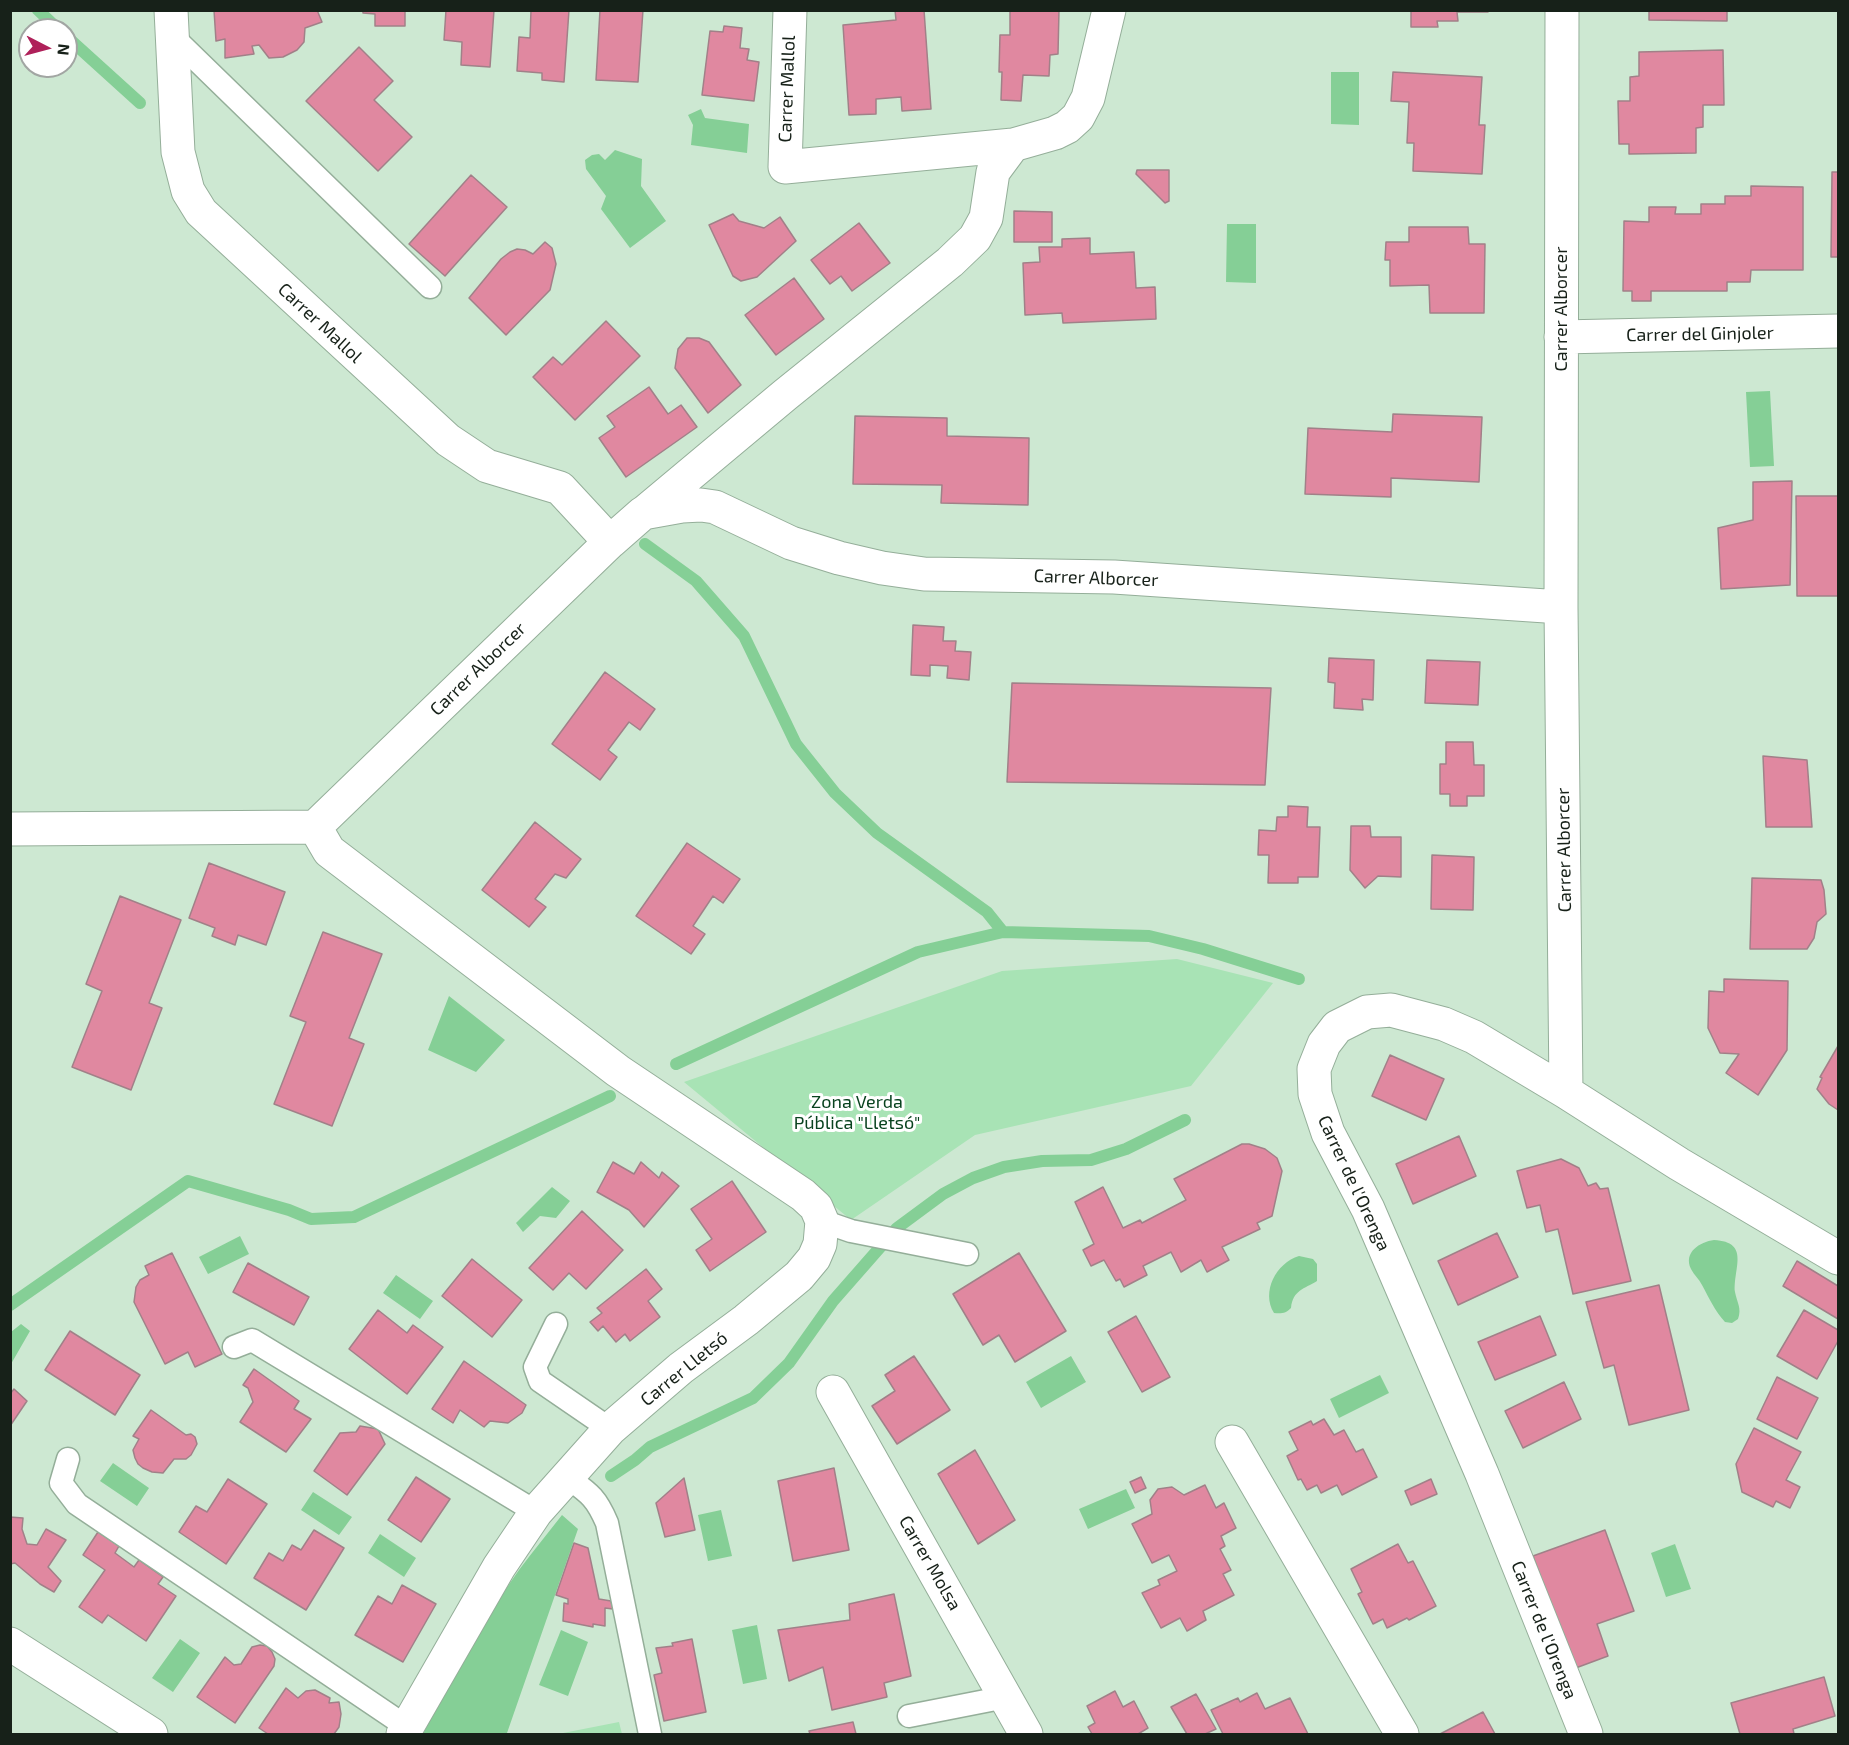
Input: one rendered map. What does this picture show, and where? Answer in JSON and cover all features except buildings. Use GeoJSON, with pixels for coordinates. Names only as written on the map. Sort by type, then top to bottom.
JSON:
{"type":"FeatureCollection","features":[{"type":"Feature","properties":{"kind":"street","name":"Carrer Mallol"},"geometry":{"type":"LineString","coordinates":[[790,10],[785,167],[1013,145]]}},
{"type":"Feature","properties":{"kind":"street"},"geometry":{"type":"LineString","coordinates":[[1013,145],[1055,133],[1068,127],[1078,117],[1088,98],[1109,10]]}},
{"type":"Feature","properties":{"kind":"street","name":"Carrer Alborcer"},"geometry":{"type":"LineString","coordinates":[[1562,10],[1561,607],[1566,1092]]}},
{"type":"Feature","properties":{"kind":"street","name":"Carrer Mallol"},"geometry":{"type":"LineString","coordinates":[[171,23],[178,152],[188,191],[201,212],[448,440],[487,466],[560,488],[610,542]]}},
{"type":"Feature","properties":{"kind":"street","name":"Carrer Alborcer"},"geometry":{"type":"LineString","coordinates":[[315,827],[610,542],[785,395],[950,262],[975,238],[986,218],[993,172],[1013,145]]}},
{"type":"Feature","properties":{"kind":"street","name":"Carrer del Ginjoler"},"geometry":{"type":"LineString","coordinates":[[1561,337],[1839,331]]}},
{"type":"Feature","properties":{"kind":"street","name":"Carrer Alborcer"},"geometry":{"type":"LineString","coordinates":[[643,513],[682,506],[715,507],[801,546],[882,568],[924,574],[1114,577],[1561,607]]}},
{"type":"Feature","properties":{"kind":"street"},"geometry":{"type":"LineString","coordinates":[[10,829],[315,827],[329,851],[618,1071],[803,1195],[836,1226]]}},
{"type":"Feature","properties":{"kind":"street","name":"Carrer de l'Orenga"},"geometry":{"type":"LineString","coordinates":[[1586,1734],[1473,1452],[1368,1209],[1328,1133],[1315,1094],[1314,1069],[1323,1044],[1337,1028],[1367,1012],[1391,1010],[1444,1024],[1474,1037],[1679,1164],[1839,1258]]}},
{"type":"Feature","properties":{"kind":"street","name":"Carrer Lletsó"},"geometry":{"type":"LineString","coordinates":[[405,1731],[499,1567],[536,1512],[610,1429],[681,1368],[746,1320],[799,1276],[814,1258],[822,1233],[836,1226]]}},
{"type":"Feature","properties":{"kind":"street","name":"Carrer Molsa"},"geometry":{"type":"LineString","coordinates":[[833,1392],[1026,1734]]}},
{"type":"Feature","properties":{"kind":"street"},"geometry":{"type":"LineString","coordinates":[[1232,1442],[1401,1734]]}},
{"type":"Feature","properties":{"kind":"street"},"geometry":{"type":"LineString","coordinates":[[10,1644],[151,1734]]}},
{"type":"Feature","properties":{"kind":"lane"},"geometry":{"type":"LineString","coordinates":[[171,23],[430,287]]}},
{"type":"Feature","properties":{"kind":"lane"},"geometry":{"type":"LineString","coordinates":[[836,1226],[967,1254]]}},
{"type":"Feature","properties":{"kind":"lane"},"geometry":{"type":"LineString","coordinates":[[556,1324],[536,1367],[540,1381],[610,1429]]}},
{"type":"Feature","properties":{"kind":"lane"},"geometry":{"type":"LineString","coordinates":[[234,1347],[252,1340],[536,1512]]}},
{"type":"Feature","properties":{"kind":"lane"},"geometry":{"type":"LineString","coordinates":[[68,1459],[61,1483],[76,1504],[405,1731]]}},
{"type":"Feature","properties":{"kind":"lane"},"geometry":{"type":"LineString","coordinates":[[567,1477],[591,1494],[601,1507],[607,1523],[650,1734]]}},
{"type":"Feature","properties":{"kind":"lane"},"geometry":{"type":"LineString","coordinates":[[909,1716],[1006,1697]]}},
{"type":"Feature","properties":{"kind":"green space","name":"Zona Verda Pública \"Lletsó\""},"geometry":{"type":"Polygon","coordinates":[[[1177,959],[1273,983],[1191,1086],[975,1135],[851,1220],[684,1082],[1002,971],[1177,959]]]}},
{"type":"Feature","properties":{"kind":"green space"},"geometry":{"type":"Polygon","coordinates":[[[619,1722],[622,1734],[558,1734],[619,1722]]]}},
{"type":"Feature","properties":{"kind":"shaded area"},"geometry":{"type":"Polygon","coordinates":[[[1331,72],[1359,72],[1359,125],[1331,124],[1331,72]]]}},
{"type":"Feature","properties":{"kind":"shaded area"},"geometry":{"type":"Polygon","coordinates":[[[701,109],[705,118],[749,124],[747,153],[691,145],[693,125],[688,115],[701,109]]]}},
{"type":"Feature","properties":{"kind":"shaded area"},"geometry":{"type":"Polygon","coordinates":[[[615,150],[642,159],[641,186],[666,221],[630,248],[601,209],[606,196],[586,169],[585,160],[592,155],[599,154],[605,160],[615,150]]]}},
{"type":"Feature","properties":{"kind":"shaded area"},"geometry":{"type":"Polygon","coordinates":[[[1227,224],[1256,224],[1256,283],[1226,282],[1227,224]]]}},
{"type":"Feature","properties":{"kind":"shaded area"},"geometry":{"type":"Polygon","coordinates":[[[1770,391],[1774,466],[1750,467],[1746,392],[1770,391]]]}},
{"type":"Feature","properties":{"kind":"shaded area"},"geometry":{"type":"Polygon","coordinates":[[[449,996],[505,1040],[476,1072],[428,1050],[449,996]]]}},
{"type":"Feature","properties":{"kind":"shaded area"},"geometry":{"type":"Polygon","coordinates":[[[552,1187],[570,1201],[556,1218],[540,1216],[523,1232],[516,1223],[552,1187]]]}},
{"type":"Feature","properties":{"kind":"shaded area"},"geometry":{"type":"Polygon","coordinates":[[[240,1236],[249,1254],[208,1274],[199,1257],[240,1236]]]}},
{"type":"Feature","properties":{"kind":"shaded area"},"geometry":{"type":"Polygon","coordinates":[[[1714,1240],[1733,1246],[1738,1258],[1735,1292],[1740,1312],[1738,1319],[1732,1323],[1725,1322],[1718,1313],[1689,1263],[1694,1249],[1714,1240]]]}},
{"type":"Feature","properties":{"kind":"shaded area"},"geometry":{"type":"Polygon","coordinates":[[[1299,1256],[1313,1259],[1317,1264],[1317,1281],[1294,1297],[1289,1310],[1284,1313],[1274,1313],[1269,1296],[1273,1279],[1284,1265],[1299,1256]]]}},
{"type":"Feature","properties":{"kind":"shaded area"},"geometry":{"type":"Polygon","coordinates":[[[396,1275],[433,1301],[420,1319],[383,1293],[396,1275]]]}},
{"type":"Feature","properties":{"kind":"shaded area"},"geometry":{"type":"Polygon","coordinates":[[[21,1324],[30,1331],[11,1364],[11,1332],[21,1324]]]}},
{"type":"Feature","properties":{"kind":"shaded area"},"geometry":{"type":"Polygon","coordinates":[[[1071,1356],[1086,1382],[1041,1408],[1026,1382],[1071,1356]]]}},
{"type":"Feature","properties":{"kind":"shaded area"},"geometry":{"type":"Polygon","coordinates":[[[1380,1375],[1389,1393],[1339,1418],[1330,1399],[1380,1375]]]}},
{"type":"Feature","properties":{"kind":"shaded area"},"geometry":{"type":"Polygon","coordinates":[[[113,1463],[149,1488],[137,1506],[100,1481],[113,1463]]]}},
{"type":"Feature","properties":{"kind":"shaded area"},"geometry":{"type":"Polygon","coordinates":[[[1126,1489],[1135,1508],[1088,1529],[1079,1509],[1126,1489]]]}},
{"type":"Feature","properties":{"kind":"shaded area"},"geometry":{"type":"Polygon","coordinates":[[[313,1492],[352,1517],[339,1535],[301,1510],[313,1492]]]}},
{"type":"Feature","properties":{"kind":"shaded area"},"geometry":{"type":"Polygon","coordinates":[[[721,1510],[732,1556],[708,1561],[698,1515],[721,1510]]]}},
{"type":"Feature","properties":{"kind":"shaded area"},"geometry":{"type":"Polygon","coordinates":[[[562,1515],[578,1529],[507,1733],[423,1734],[492,1609],[562,1515]]]}},
{"type":"Feature","properties":{"kind":"shaded area"},"geometry":{"type":"Polygon","coordinates":[[[380,1534],[416,1558],[404,1577],[368,1553],[380,1534]]]}},
{"type":"Feature","properties":{"kind":"shaded area"},"geometry":{"type":"Polygon","coordinates":[[[1675,1544],[1691,1589],[1666,1597],[1651,1553],[1675,1544]]]}},
{"type":"Feature","properties":{"kind":"shaded area"},"geometry":{"type":"Polygon","coordinates":[[[757,1625],[767,1679],[743,1684],[732,1630],[757,1625]]]}},
{"type":"Feature","properties":{"kind":"shaded area"},"geometry":{"type":"Polygon","coordinates":[[[561,1630],[588,1642],[568,1696],[539,1685],[561,1630]]]}},
{"type":"Feature","properties":{"kind":"shaded area"},"geometry":{"type":"Polygon","coordinates":[[[180,1639],[200,1653],[173,1692],[152,1678],[180,1639]]]}},
{"type":"Feature","properties":{"kind":"waterway"},"geometry":{"type":"LineString","coordinates":[[38,10],[46,18]]}},
{"type":"Feature","properties":{"kind":"waterway"},"geometry":{"type":"LineString","coordinates":[[78,47],[140,103]]}},
{"type":"Feature","properties":{"kind":"waterway"},"geometry":{"type":"LineString","coordinates":[[645,544],[696,581],[744,636],[796,744],[835,793],[877,833],[987,912],[1003,932],[1149,936],[1203,949],[1299,979]]}},
{"type":"Feature","properties":{"kind":"waterway"},"geometry":{"type":"LineString","coordinates":[[676,1064],[918,952],[1003,932]]}},
{"type":"Feature","properties":{"kind":"waterway"},"geometry":{"type":"LineString","coordinates":[[10,1305],[188,1181],[289,1210],[311,1219],[354,1217],[610,1096]]}},
{"type":"Feature","properties":{"kind":"waterway"},"geometry":{"type":"LineString","coordinates":[[611,1476],[650,1447],[753,1398],[789,1363],[833,1301],[897,1228],[943,1194],[973,1178],[1004,1167],[1042,1161],[1091,1160],[1126,1149],[1185,1120]]}}]}
